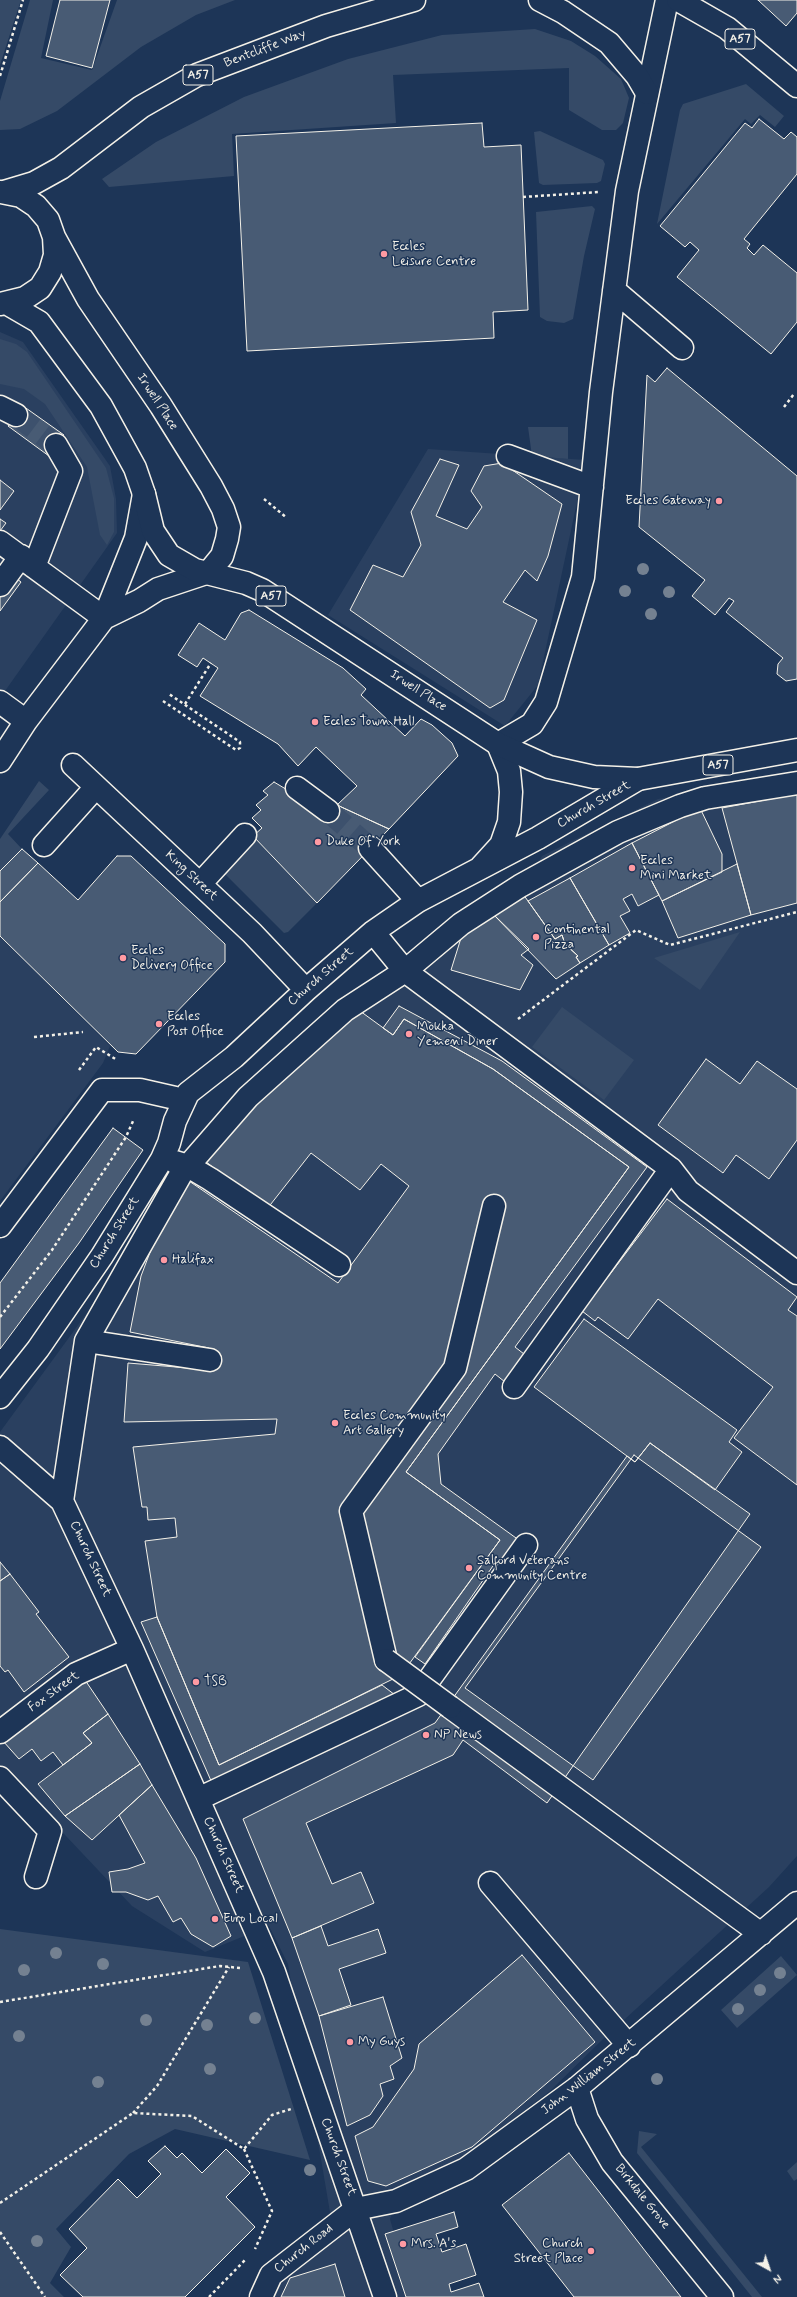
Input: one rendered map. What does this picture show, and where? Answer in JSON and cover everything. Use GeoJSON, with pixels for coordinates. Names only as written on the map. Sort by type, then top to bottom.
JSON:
{"type":"FeatureCollection","features":[{"type":"Feature","properties":{"kind":"street","name":"Bentcliffe Way"},"geometry":{"type":"LineString","coordinates":[[2,192],[34,183],[61,168],[141,107],[197,75],[326,26],[414,0]]}},
{"type":"Feature","properties":{"kind":"street"},"geometry":{"type":"LineString","coordinates":[[540,0],[563,12],[609,44],[637,76],[647,93]]}},
{"type":"Feature","properties":{"kind":"street"},"geometry":{"type":"LineString","coordinates":[[481,867],[501,845],[509,822],[512,792],[509,771],[498,744],[532,724],[546,702],[584,577],[601,392],[627,191],[667,0]]}},
{"type":"Feature","properties":{"kind":"street","name":"A57"},"geometry":{"type":"LineString","coordinates":[[678,0],[727,28],[797,86]]}},
{"type":"Feature","properties":{"kind":"street"},"geometry":{"type":"LineString","coordinates":[[2,192],[21,196],[36,206],[48,220],[54,237],[55,255],[46,278],[40,288],[25,298],[4,304]]}},
{"type":"Feature","properties":{"kind":"street","name":"Irwell Place"},"geometry":{"type":"LineString","coordinates":[[54,237],[88,299],[161,406],[211,486],[223,510],[229,527],[227,540],[222,556],[209,572]]}},
{"type":"Feature","properties":{"kind":"street"},"geometry":{"type":"LineString","coordinates":[[614,290],[682,348]]}},
{"type":"Feature","properties":{"kind":"street","name":"Irwell Place"},"geometry":{"type":"LineString","coordinates":[[4,304],[39,322],[96,400],[135,468],[144,494],[153,531],[169,556],[195,570],[209,572],[246,583],[262,590],[498,744],[549,767],[594,777],[638,779]]}},
{"type":"Feature","properties":{"kind":"street"},"geometry":{"type":"LineString","coordinates":[[0,585],[27,562],[71,471],[56,445]]}},
{"type":"Feature","properties":{"kind":"street"},"geometry":{"type":"LineString","coordinates":[[508,456],[592,487]]}},
{"type":"Feature","properties":{"kind":"street"},"geometry":{"type":"LineString","coordinates":[[0,761],[26,721],[104,618],[136,538],[144,494]]}},
{"type":"Feature","properties":{"kind":"street"},"geometry":{"type":"LineString","coordinates":[[0,542],[104,618]]}},
{"type":"Feature","properties":{"kind":"street"},"geometry":{"type":"LineString","coordinates":[[104,618],[139,601],[158,589],[209,572]]}},
{"type":"Feature","properties":{"kind":"street"},"geometry":{"type":"LineString","coordinates":[[0,702],[26,721]]}},
{"type":"Feature","properties":{"kind":"street","name":"Church Street"},"geometry":{"type":"LineString","coordinates":[[0,1397],[38,1349],[102,1256],[162,1159],[188,1092],[234,1057],[306,990],[373,932],[418,901],[538,838],[638,779],[797,750]]}},
{"type":"Feature","properties":{"kind":"street","name":"King Street"},"geometry":{"type":"LineString","coordinates":[[73,765],[252,933],[306,990]]}},
{"type":"Feature","properties":{"kind":"street"},"geometry":{"type":"LineString","coordinates":[[700,768],[706,803]]}},
{"type":"Feature","properties":{"kind":"street"},"geometry":{"type":"LineString","coordinates":[[62,1500],[86,1341],[181,1174],[248,1097],[345,1010],[405,971],[461,924],[520,886],[618,832],[680,806],[706,803],[797,783]]}},
{"type":"Feature","properties":{"kind":"street"},"geometry":{"type":"LineString","coordinates":[[44,845],[96,787]]}},
{"type":"Feature","properties":{"kind":"street"},"geometry":{"type":"LineString","coordinates":[[297,788],[328,812]]}},
{"type":"Feature","properties":{"kind":"street"},"geometry":{"type":"LineString","coordinates":[[200,884],[245,835]]}},
{"type":"Feature","properties":{"kind":"street"},"geometry":{"type":"LineString","coordinates":[[370,848],[418,901]]}},
{"type":"Feature","properties":{"kind":"street"},"geometry":{"type":"LineString","coordinates":[[373,932],[405,971],[495,1036],[671,1169],[688,1190],[797,1273]]}},
{"type":"Feature","properties":{"kind":"street"},"geometry":{"type":"LineString","coordinates":[[0,1226],[102,1090],[140,1090],[184,1100]]}},
{"type":"Feature","properties":{"kind":"street"},"geometry":{"type":"LineString","coordinates":[[162,1159],[188,1166],[339,1265]]}},
{"type":"Feature","properties":{"kind":"street"},"geometry":{"type":"LineString","coordinates":[[514,1387],[671,1169]]}},
{"type":"Feature","properties":{"kind":"street"},"geometry":{"type":"LineString","coordinates":[[494,1206],[455,1368],[351,1511],[386,1660],[761,1934]]}},
{"type":"Feature","properties":{"kind":"street"},"geometry":{"type":"LineString","coordinates":[[86,1341],[210,1360]]}},
{"type":"Feature","properties":{"kind":"street","name":"Church Street"},"geometry":{"type":"LineString","coordinates":[[0,1447],[62,1500],[132,1649],[274,1972],[385,2297]]}},
{"type":"Feature","properties":{"kind":"street"},"geometry":{"type":"LineString","coordinates":[[198,1799],[418,1695],[526,1545]]}},
{"type":"Feature","properties":{"kind":"street","name":"Fox Street"},"geometry":{"type":"LineString","coordinates":[[0,1732],[76,1674],[132,1649]]}},
{"type":"Feature","properties":{"kind":"street"},"geometry":{"type":"LineString","coordinates":[[0,1778],[50,1831],[36,1877]]}},
{"type":"Feature","properties":{"kind":"street"},"geometry":{"type":"LineString","coordinates":[[490,1883],[629,2046]]}},
{"type":"Feature","properties":{"kind":"street","name":"John William Street"},"geometry":{"type":"LineString","coordinates":[[356,2209],[396,2201],[466,2169],[577,2088],[629,2046],[797,1902]]}},
{"type":"Feature","properties":{"kind":"street","name":"Birkdale Grove"},"geometry":{"type":"LineString","coordinates":[[577,2088],[587,2119],[612,2162],[722,2297]]}},
{"type":"Feature","properties":{"kind":"street","name":"Church Road"},"geometry":{"type":"LineString","coordinates":[[261,2297],[271,2275],[356,2209]]}},
{"type":"Feature","properties":{"kind":"path"},"geometry":{"type":"LineString","coordinates":[[0,76],[23,0]]}},
{"type":"Feature","properties":{"kind":"path"},"geometry":{"type":"LineString","coordinates":[[523,197],[627,191]]}},
{"type":"Feature","properties":{"kind":"path"},"geometry":{"type":"LineString","coordinates":[[784,407],[794,394]]}},
{"type":"Feature","properties":{"kind":"path"},"geometry":{"type":"LineString","coordinates":[[264,500],[287,518]]}},
{"type":"Feature","properties":{"kind":"path"},"geometry":{"type":"LineString","coordinates":[[185,704],[211,663]]}},
{"type":"Feature","properties":{"kind":"path"},"geometry":{"type":"LineString","coordinates":[[163,701],[236,750],[240,748],[240,742],[169,694]]}},
{"type":"Feature","properties":{"kind":"path"},"geometry":{"type":"LineString","coordinates":[[495,1036],[636,930],[670,945],[797,912]]}},
{"type":"Feature","properties":{"kind":"path"},"geometry":{"type":"LineString","coordinates":[[34,1037],[83,1032]]}},
{"type":"Feature","properties":{"kind":"path"},"geometry":{"type":"LineString","coordinates":[[0,1317],[52,1250],[126,1137]]}},
{"type":"Feature","properties":{"kind":"path"},"geometry":{"type":"LineString","coordinates":[[0,2002],[220,1966],[274,1972]]}},
{"type":"Feature","properties":{"kind":"path"},"geometry":{"type":"LineString","coordinates":[[0,2203],[133,2113],[157,2086],[229,1967]]}},
{"type":"Feature","properties":{"kind":"path"},"geometry":{"type":"LineString","coordinates":[[133,2113],[192,2116],[244,2149],[272,2211],[257,2247],[209,2297]]}},
{"type":"Feature","properties":{"kind":"path"},"geometry":{"type":"LineString","coordinates":[[244,2149],[272,2115]]}},
{"type":"Feature","properties":{"kind":"path"},"geometry":{"type":"LineString","coordinates":[[0,2232],[45,2297]]}},
{"type":"Feature","properties":{"kind":"shaded area"},"geometry":{"type":"Polygon","coordinates":[[[0,0],[21,0],[0,65],[0,0]]]}},
{"type":"Feature","properties":{"kind":"shaded area"},"geometry":{"type":"Polygon","coordinates":[[[30,0],[53,0],[41,58],[92,70],[117,0],[235,0],[196,15],[141,47],[57,111],[20,129],[0,130],[0,101],[30,0]]]}},
{"type":"Feature","properties":{"kind":"shaded area"},"geometry":{"type":"Polygon","coordinates":[[[535,29],[571,41],[595,56],[621,79],[629,98],[623,123],[616,130],[602,130],[569,110],[569,68],[393,75],[396,123],[232,134],[234,176],[109,187],[102,179],[156,142],[244,97],[348,59],[442,35],[535,29]]]}},
{"type":"Feature","properties":{"kind":"shaded area"},"geometry":{"type":"Polygon","coordinates":[[[746,84],[784,116],[775,127],[760,115],[751,124],[745,119],[657,224],[680,110],[683,104],[746,84]]]}},
{"type":"Feature","properties":{"kind":"shaded area"},"geometry":{"type":"Polygon","coordinates":[[[540,131],[603,160],[605,164],[601,181],[597,183],[543,185],[539,183],[534,132],[540,131]]]}},
{"type":"Feature","properties":{"kind":"shaded area"},"geometry":{"type":"Polygon","coordinates":[[[592,206],[595,209],[584,256],[573,319],[564,323],[547,321],[540,317],[536,212],[592,206]]]}},
{"type":"Feature","properties":{"kind":"shaded area"},"geometry":{"type":"Polygon","coordinates":[[[0,332],[23,342],[110,466],[116,499],[117,533],[0,698],[0,332]]]}},
{"type":"Feature","properties":{"kind":"shaded area"},"geometry":{"type":"Polygon","coordinates":[[[0,339],[16,344],[27,352],[106,468],[114,498],[114,532],[107,545],[100,535],[87,467],[45,404],[24,389],[0,384],[0,339]]]}},
{"type":"Feature","properties":{"kind":"shaded area"},"geometry":{"type":"Polygon","coordinates":[[[528,427],[568,427],[568,459],[532,456],[528,427]]]}},
{"type":"Feature","properties":{"kind":"shaded area"},"geometry":{"type":"Polygon","coordinates":[[[428,449],[586,460],[538,685],[505,726],[328,615],[428,449]]]}},
{"type":"Feature","properties":{"kind":"shaded area"},"geometry":{"type":"Polygon","coordinates":[[[797,772],[797,1856],[769,1887],[601,2041],[550,2091],[462,2158],[401,2188],[390,2219],[412,2297],[273,2297],[291,2257],[333,2230],[288,1964],[269,1926],[205,1952],[132,1906],[0,1766],[0,1432],[103,1291],[185,1150],[344,998],[443,928],[532,873],[542,856],[566,844],[658,799],[797,772]]]}},
{"type":"Feature","properties":{"kind":"shaded area"},"geometry":{"type":"Polygon","coordinates":[[[39,781],[49,790],[8,834],[22,849],[0,871],[0,839],[39,781]]]}},
{"type":"Feature","properties":{"kind":"shaded area"},"geometry":{"type":"Polygon","coordinates":[[[253,836],[317,903],[288,932],[284,933],[222,871],[253,836]]]}},
{"type":"Feature","properties":{"kind":"shaded area"},"geometry":{"type":"Polygon","coordinates":[[[740,932],[700,990],[654,958],[740,932]]]}},
{"type":"Feature","properties":{"kind":"shaded area"},"geometry":{"type":"Polygon","coordinates":[[[0,936],[110,1046],[103,1063],[0,1201],[0,936]]]}},
{"type":"Feature","properties":{"kind":"shaded area"},"geometry":{"type":"Polygon","coordinates":[[[562,1007],[634,1060],[604,1100],[532,1047],[562,1007]]]}},
{"type":"Feature","properties":{"kind":"shaded area"},"geometry":{"type":"Polygon","coordinates":[[[0,1929],[248,1962],[310,2160],[175,2129],[129,2154],[56,2229],[71,2247],[50,2283],[64,2297],[0,2297],[0,1929]]]}},
{"type":"Feature","properties":{"kind":"shaded area"},"geometry":{"type":"Polygon","coordinates":[[[781,1956],[797,1975],[737,2028],[721,2010],[781,1956]]]}},
{"type":"Feature","properties":{"kind":"shaded area"},"geometry":{"type":"Polygon","coordinates":[[[639,2131],[657,2134],[641,2147],[762,2297],[752,2297],[637,2153],[639,2131]]]}},
{"type":"Feature","properties":{"kind":"shaded area"},"geometry":{"type":"Polygon","coordinates":[[[797,2162],[797,2179],[794,2181],[787,2171],[797,2162]]]}},
{"type":"Feature","properties":{"kind":"building"},"geometry":{"type":"Polygon","coordinates":[[[60,0],[110,0],[92,68],[46,56],[60,0]]]}},
{"type":"Feature","properties":{"kind":"building"},"geometry":{"type":"Polygon","coordinates":[[[758,0],[797,0],[797,13],[786,26],[758,0]]]}},
{"type":"Feature","properties":{"kind":"building"},"geometry":{"type":"Polygon","coordinates":[[[759,119],[784,139],[791,132],[797,137],[797,174],[744,239],[750,244],[747,248],[754,255],[763,245],[797,273],[797,322],[771,354],[677,277],[699,250],[690,242],[685,247],[660,226],[745,123],[752,128],[759,119]]]}},
{"type":"Feature","properties":{"kind":"building","name":"Eccles Leisure Centre"},"geometry":{"type":"Polygon","coordinates":[[[482,123],[484,147],[521,145],[528,310],[493,312],[494,338],[247,351],[236,136],[482,123]]]}},
{"type":"Feature","properties":{"kind":"building","name":"Eccles Gateway"},"geometry":{"type":"Polygon","coordinates":[[[667,368],[797,476],[797,679],[786,681],[777,674],[778,664],[783,658],[726,612],[734,601],[729,598],[715,615],[692,596],[705,580],[639,527],[647,375],[655,382],[667,368]]]}},
{"type":"Feature","properties":{"kind":"building"},"geometry":{"type":"Polygon","coordinates":[[[23,406],[64,435],[49,456],[8,426],[23,406]]]}},
{"type":"Feature","properties":{"kind":"building"},"geometry":{"type":"Polygon","coordinates":[[[440,459],[459,465],[436,516],[467,529],[482,507],[471,491],[484,466],[502,463],[562,504],[548,556],[537,581],[525,570],[503,602],[537,620],[504,700],[490,708],[350,610],[373,565],[403,577],[421,545],[411,512],[440,459]]]}},
{"type":"Feature","properties":{"kind":"building"},"geometry":{"type":"Polygon","coordinates":[[[0,480],[14,491],[0,510],[0,480]]]}},
{"type":"Feature","properties":{"kind":"building"},"geometry":{"type":"Polygon","coordinates":[[[0,519],[6,523],[0,531],[0,519]]]}},
{"type":"Feature","properties":{"kind":"building"},"geometry":{"type":"Polygon","coordinates":[[[0,566],[21,582],[0,611],[0,566]]]}},
{"type":"Feature","properties":{"kind":"building","name":"Eccles Town Hall"},"geometry":{"type":"Polygon","coordinates":[[[249,610],[343,668],[366,689],[361,695],[405,736],[421,719],[432,725],[452,743],[458,756],[389,829],[337,805],[357,786],[316,747],[298,766],[278,744],[200,696],[218,668],[203,658],[197,667],[178,655],[199,623],[225,640],[241,613],[249,610]]]}},
{"type":"Feature","properties":{"kind":"building","name":"Duke Of York"},"geometry":{"type":"Polygon","coordinates":[[[274,782],[326,813],[337,805],[389,829],[317,903],[253,836],[262,828],[252,818],[261,810],[256,805],[268,795],[263,791],[274,782]]]}},
{"type":"Feature","properties":{"kind":"building"},"geometry":{"type":"Polygon","coordinates":[[[797,794],[797,903],[751,915],[722,808],[797,794]]]}},
{"type":"Feature","properties":{"kind":"building"},"geometry":{"type":"Polygon","coordinates":[[[700,808],[722,854],[722,872],[662,901],[632,843],[700,808]]]}},
{"type":"Feature","properties":{"kind":"building"},"geometry":{"type":"Polygon","coordinates":[[[632,843],[659,895],[638,906],[632,894],[623,899],[630,911],[620,916],[630,933],[609,945],[570,878],[632,843]]]}},
{"type":"Feature","properties":{"kind":"building"},"geometry":{"type":"Polygon","coordinates":[[[22,849],[38,863],[0,902],[0,871],[22,849]]]}},
{"type":"Feature","properties":{"kind":"building","name":"Eccles Delivery Office"},"geometry":{"type":"Polygon","coordinates":[[[117,856],[131,856],[225,944],[225,962],[136,1054],[118,1052],[0,936],[0,902],[38,863],[78,900],[117,856]]]}},
{"type":"Feature","properties":{"kind":"building"},"geometry":{"type":"Polygon","coordinates":[[[737,864],[751,915],[678,938],[662,901],[737,864]]]}},
{"type":"Feature","properties":{"kind":"building"},"geometry":{"type":"Polygon","coordinates":[[[570,878],[609,945],[580,963],[576,957],[578,956],[565,944],[562,935],[555,939],[528,901],[570,878]]]}},
{"type":"Feature","properties":{"kind":"building","name":"Continental Pizza"},"geometry":{"type":"Polygon","coordinates":[[[523,894],[555,939],[562,935],[565,944],[578,956],[576,957],[580,963],[556,979],[493,914],[523,894]]]}},
{"type":"Feature","properties":{"kind":"building"},"geometry":{"type":"Polygon","coordinates":[[[493,914],[529,949],[521,955],[533,965],[520,990],[451,970],[461,938],[493,914]]]}},
{"type":"Feature","properties":{"kind":"building"},"geometry":{"type":"Polygon","coordinates":[[[399,1006],[502,1061],[647,1167],[515,1347],[524,1354],[505,1382],[495,1374],[438,1454],[441,1484],[523,1543],[505,1570],[495,1563],[425,1664],[415,1657],[500,1540],[406,1472],[629,1167],[493,1069],[404,1019],[393,1035],[383,1028],[399,1006]]]}},
{"type":"Feature","properties":{"kind":"building"},"geometry":{"type":"Polygon","coordinates":[[[360,1011],[393,1035],[404,1019],[493,1069],[629,1167],[406,1472],[500,1540],[401,1675],[219,1765],[157,1617],[145,1541],[177,1537],[175,1518],[148,1520],[147,1507],[142,1507],[133,1447],[275,1434],[277,1419],[124,1422],[128,1363],[212,1370],[209,1348],[130,1332],[141,1276],[160,1226],[189,1181],[338,1283],[409,1186],[381,1164],[360,1190],[311,1153],[267,1209],[205,1161],[248,1107],[360,1011]]]}},
{"type":"Feature","properties":{"kind":"building"},"geometry":{"type":"Polygon","coordinates":[[[706,1059],[740,1084],[757,1061],[797,1089],[797,1140],[769,1179],[736,1155],[723,1173],[658,1125],[706,1059]]]}},
{"type":"Feature","properties":{"kind":"building"},"geometry":{"type":"Polygon","coordinates":[[[113,1128],[143,1150],[79,1243],[0,1349],[0,1283],[113,1128]]]}},
{"type":"Feature","properties":{"kind":"building"},"geometry":{"type":"Polygon","coordinates":[[[667,1199],[797,1297],[788,1310],[797,1316],[797,1485],[734,1438],[773,1387],[658,1299],[628,1339],[598,1317],[595,1321],[582,1311],[667,1199]]]}},
{"type":"Feature","properties":{"kind":"building"},"geometry":{"type":"Polygon","coordinates":[[[584,1319],[737,1430],[729,1442],[742,1452],[715,1490],[650,1443],[635,1462],[534,1387],[584,1319]]]}},
{"type":"Feature","properties":{"kind":"building"},"geometry":{"type":"Polygon","coordinates":[[[650,1443],[750,1514],[547,1803],[463,1740],[453,1755],[306,1823],[332,1884],[361,1872],[374,1903],[292,1938],[243,1819],[435,1723],[627,1456],[635,1462],[650,1443]]]}},
{"type":"Feature","properties":{"kind":"building"},"geometry":{"type":"Polygon","coordinates":[[[634,1455],[761,1547],[593,1780],[465,1688],[634,1455]]]}},
{"type":"Feature","properties":{"kind":"building"},"geometry":{"type":"Polygon","coordinates":[[[0,1562],[10,1574],[0,1581],[0,1562]]]}},
{"type":"Feature","properties":{"kind":"building"},"geometry":{"type":"Polygon","coordinates":[[[10,1574],[39,1612],[36,1614],[69,1657],[24,1692],[8,1670],[5,1672],[0,1666],[0,1581],[10,1574]]]}},
{"type":"Feature","properties":{"kind":"building"},"geometry":{"type":"Polygon","coordinates":[[[157,1617],[219,1765],[382,1685],[395,1695],[212,1783],[141,1622],[157,1617]]]}},
{"type":"Feature","properties":{"kind":"building"},"geometry":{"type":"Polygon","coordinates":[[[83,1677],[108,1714],[83,1733],[92,1743],[63,1765],[53,1752],[41,1761],[32,1749],[19,1759],[3,1741],[83,1677]]]}},
{"type":"Feature","properties":{"kind":"building"},"geometry":{"type":"Polygon","coordinates":[[[108,1714],[140,1764],[65,1816],[38,1784],[92,1743],[83,1733],[108,1714]]]}},
{"type":"Feature","properties":{"kind":"building"},"geometry":{"type":"Polygon","coordinates":[[[140,1764],[152,1785],[92,1840],[65,1816],[140,1764]]]}},
{"type":"Feature","properties":{"kind":"building"},"geometry":{"type":"Polygon","coordinates":[[[152,1785],[196,1858],[231,1936],[213,1947],[191,1934],[181,1918],[173,1922],[158,1896],[148,1900],[126,1892],[112,1892],[109,1872],[128,1869],[145,1863],[119,1815],[152,1785]]]}},
{"type":"Feature","properties":{"kind":"building"},"geometry":{"type":"Polygon","coordinates":[[[321,1926],[328,1946],[378,1929],[386,1953],[339,1969],[351,2005],[319,2016],[292,1938],[321,1926]]]}},
{"type":"Feature","properties":{"kind":"building"},"geometry":{"type":"Polygon","coordinates":[[[522,1955],[595,2042],[472,2147],[386,2186],[368,2181],[355,2136],[373,2127],[414,2069],[419,2044],[522,1955]]]}},
{"type":"Feature","properties":{"kind":"building"},"geometry":{"type":"Polygon","coordinates":[[[383,1997],[402,2058],[390,2066],[394,2079],[380,2084],[383,2096],[370,2115],[347,2126],[319,2016],[383,1997]]]}},
{"type":"Feature","properties":{"kind":"building"},"geometry":{"type":"Polygon","coordinates":[[[165,2146],[177,2158],[182,2153],[202,2173],[226,2149],[250,2173],[226,2197],[255,2227],[185,2297],[83,2297],[60,2275],[87,2248],[69,2229],[118,2179],[137,2198],[161,2174],[148,2161],[165,2146]]]}},
{"type":"Feature","properties":{"kind":"building","name":"Church Street Place"},"geometry":{"type":"Polygon","coordinates":[[[569,2153],[681,2297],[574,2297],[502,2205],[569,2153]]]}},
{"type":"Feature","properties":{"kind":"building"},"geometry":{"type":"Polygon","coordinates":[[[454,2212],[458,2227],[436,2234],[442,2252],[466,2244],[476,2275],[449,2284],[451,2292],[479,2283],[484,2297],[406,2297],[385,2234],[454,2212]]]}},
{"type":"Feature","properties":{"kind":"building"},"geometry":{"type":"Polygon","coordinates":[[[335,2264],[345,2297],[281,2297],[290,2278],[335,2264]]]}},
{"type":"Feature","properties":{"kind":"tunnel"},"geometry":{"type":"LineString","coordinates":[[16,415],[56,445]]}},
{"type":"Feature","properties":{"kind":"tunnel"},"geometry":{"type":"LineString","coordinates":[[328,811],[370,848]]}},
{"type":"Feature","properties":{"kind":"place","name":"Eccles Leisure Centre"},"geometry":{"type":"Point","coordinates":[384,254]}},
{"type":"Feature","properties":{"kind":"place","name":"Eccles Gateway"},"geometry":{"type":"Point","coordinates":[719,501]}},
{"type":"Feature","properties":{"kind":"place","name":"Eccles Town Hall"},"geometry":{"type":"Point","coordinates":[315,722]}},
{"type":"Feature","properties":{"kind":"place","name":"Duke Of York"},"geometry":{"type":"Point","coordinates":[318,842]}},
{"type":"Feature","properties":{"kind":"place","name":"Eccles Mini Market"},"geometry":{"type":"Point","coordinates":[632,868]}},
{"type":"Feature","properties":{"kind":"place","name":"Continental Pizza"},"geometry":{"type":"Point","coordinates":[536,937]}},
{"type":"Feature","properties":{"kind":"place","name":"Eccles Delivery Office"},"geometry":{"type":"Point","coordinates":[123,958]}},
{"type":"Feature","properties":{"kind":"place","name":"Eccles Post Office"},"geometry":{"type":"Point","coordinates":[159,1024]}},
{"type":"Feature","properties":{"kind":"place","name":"Mokka Yemeni Diner"},"geometry":{"type":"Point","coordinates":[409,1034]}},
{"type":"Feature","properties":{"kind":"place","name":"Halifax"},"geometry":{"type":"Point","coordinates":[164,1260]}},
{"type":"Feature","properties":{"kind":"place","name":"Eccles Community Art Gallery"},"geometry":{"type":"Point","coordinates":[335,1423]}},
{"type":"Feature","properties":{"kind":"place","name":"Salford Veterans Community Centre"},"geometry":{"type":"Point","coordinates":[469,1568]}},
{"type":"Feature","properties":{"kind":"place","name":"TSB"},"geometry":{"type":"Point","coordinates":[196,1682]}},
{"type":"Feature","properties":{"kind":"place","name":"NP News"},"geometry":{"type":"Point","coordinates":[426,1735]}},
{"type":"Feature","properties":{"kind":"place","name":"Euro Local"},"geometry":{"type":"Point","coordinates":[215,1919]}},
{"type":"Feature","properties":{"kind":"place","name":"My Guys"},"geometry":{"type":"Point","coordinates":[350,2042]}},
{"type":"Feature","properties":{"kind":"place","name":"Mrs. A's"},"geometry":{"type":"Point","coordinates":[403,2244]}},
{"type":"Feature","properties":{"kind":"place","name":"Church Street Place"},"geometry":{"type":"Point","coordinates":[591,2251]}}]}
